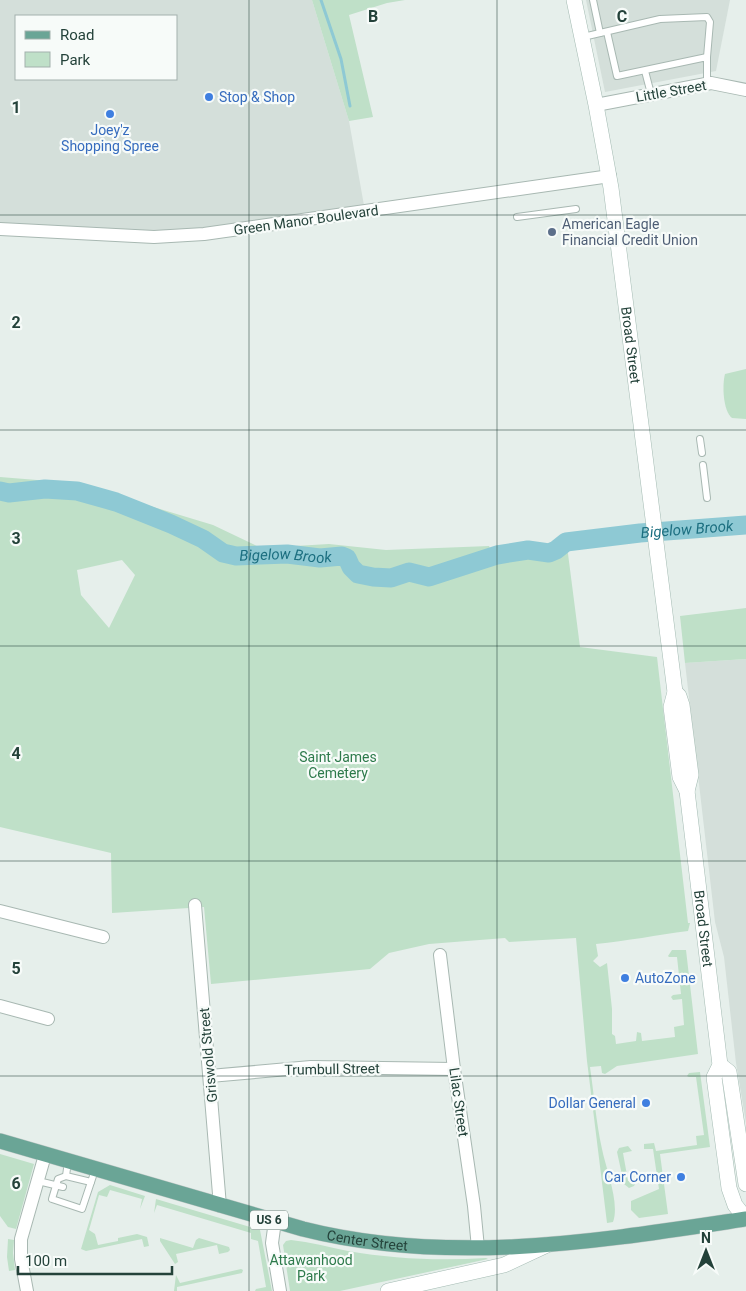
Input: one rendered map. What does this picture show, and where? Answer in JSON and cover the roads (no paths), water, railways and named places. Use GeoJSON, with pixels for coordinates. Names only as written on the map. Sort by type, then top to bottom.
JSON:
{"type":"FeatureCollection","features":[{"type":"Feature","properties":{"kind":"main road","name":"Broad Street"},"geometry":{"type":"LineString","coordinates":[[574,0],[610,176],[675,692],[671,707],[678,767],[682,782],[687,791],[720,1065],[714,1078],[729,1188],[735,1205],[746,1219]]}},
{"type":"Feature","properties":{"kind":"main road","name":"Broad Street"},"geometry":{"type":"LineString","coordinates":[[720,1065],[729,1072],[746,1184]]}},
{"type":"Feature","properties":{"kind":"main road","name":"Center Street"},"geometry":{"type":"LineString","coordinates":[[0,1142],[45,1155],[67,1168],[93,1176],[220,1206],[318,1233],[375,1243],[422,1248],[547,1245],[609,1239],[746,1219]]}},
{"type":"Feature","properties":{"kind":"main road"},"geometry":{"type":"LineString","coordinates":[[388,1291],[504,1266],[547,1245]]}},
{"type":"Feature","properties":{"kind":"street","name":"Little Street"},"geometry":{"type":"LineString","coordinates":[[596,105],[707,84],[746,90]]}},
{"type":"Feature","properties":{"kind":"street","name":"Green Manor Boulevard"},"geometry":{"type":"LineString","coordinates":[[0,229],[154,237],[204,234],[610,176]]}},
{"type":"Feature","properties":{"kind":"street","name":"Griswold Street"},"geometry":{"type":"LineString","coordinates":[[195,905],[220,1206]]}},
{"type":"Feature","properties":{"kind":"street"},"geometry":{"type":"LineString","coordinates":[[0,911],[103,937]]}},
{"type":"Feature","properties":{"kind":"street","name":"Lilac Street"},"geometry":{"type":"LineString","coordinates":[[440,955],[478,1248]]}},
{"type":"Feature","properties":{"kind":"street"},"geometry":{"type":"LineString","coordinates":[[0,1006],[48,1019]]}},
{"type":"Feature","properties":{"kind":"street","name":"Trumbull Street"},"geometry":{"type":"LineString","coordinates":[[210,1076],[311,1067],[454,1070]]}},
{"type":"Feature","properties":{"kind":"street"},"geometry":{"type":"LineString","coordinates":[[27,1291],[21,1259],[21,1244],[45,1155]]}},
{"type":"Feature","properties":{"kind":"street"},"geometry":{"type":"LineString","coordinates":[[275,1222],[272,1244],[280,1291]]}},
{"type":"Feature","properties":{"kind":"lane"},"geometry":{"type":"LineString","coordinates":[[593,0],[617,76],[706,57]]}},
{"type":"Feature","properties":{"kind":"lane"},"geometry":{"type":"LineString","coordinates":[[582,37],[660,19],[707,17],[710,22],[706,57],[707,84]]}},
{"type":"Feature","properties":{"kind":"lane"},"geometry":{"type":"LineString","coordinates":[[645,71],[651,94]]}},
{"type":"Feature","properties":{"kind":"lane"},"geometry":{"type":"LineString","coordinates":[[517,217],[576,209]]}},
{"type":"Feature","properties":{"kind":"lane"},"geometry":{"type":"LineString","coordinates":[[700,439],[702,453]]}},
{"type":"Feature","properties":{"kind":"lane"},"geometry":{"type":"LineString","coordinates":[[703,465],[707,498]]}},
{"type":"Feature","properties":{"kind":"lane"},"geometry":{"type":"LineString","coordinates":[[67,1168],[58,1179],[60,1186],[52,1200],[82,1209],[84,1192],[93,1176]]}},
{"type":"Feature","properties":{"kind":"lane"},"geometry":{"type":"LineString","coordinates":[[38,1181],[60,1186]]}},
{"type":"Feature","properties":{"kind":"waterway"},"geometry":{"type":"LineString","coordinates":[[321,0],[341,59],[350,106]]}},
{"type":"Feature","properties":{"kind":"waterway","name":"Bigelow Brook"},"geometry":{"type":"LineString","coordinates":[[0,491],[9,493],[45,489],[77,491],[116,502],[171,524],[203,539],[223,553],[236,556],[287,554],[320,558],[342,556],[347,558],[351,567],[358,574],[391,578],[409,572],[429,577],[497,555],[528,550],[549,553],[566,542],[640,533],[746,525]]}},
{"type":"Feature","properties":{"kind":"place","name":"Stop & Shop"},"geometry":{"type":"Point","coordinates":[209,97]}},
{"type":"Feature","properties":{"kind":"place","name":"Joey'z Shopping Spree"},"geometry":{"type":"Point","coordinates":[110,114]}},
{"type":"Feature","properties":{"kind":"place","name":"American Eagle Financial Credit Union"},"geometry":{"type":"Point","coordinates":[552,232]}},
{"type":"Feature","properties":{"kind":"place","name":"AutoZone"},"geometry":{"type":"Point","coordinates":[625,978]}},
{"type":"Feature","properties":{"kind":"place","name":"Dollar General"},"geometry":{"type":"Point","coordinates":[646,1103]}},
{"type":"Feature","properties":{"kind":"place","name":"Car Corner"},"geometry":{"type":"Point","coordinates":[681,1177]}},
{"type":"Feature","properties":{"kind":"park label","name":"Saint James Cemetery"},"geometry":{"type":"Point","coordinates":[338,766]}},
{"type":"Feature","properties":{"kind":"park label","name":"Attawanhood Park"},"geometry":{"type":"Point","coordinates":[311,1268]}}]}
